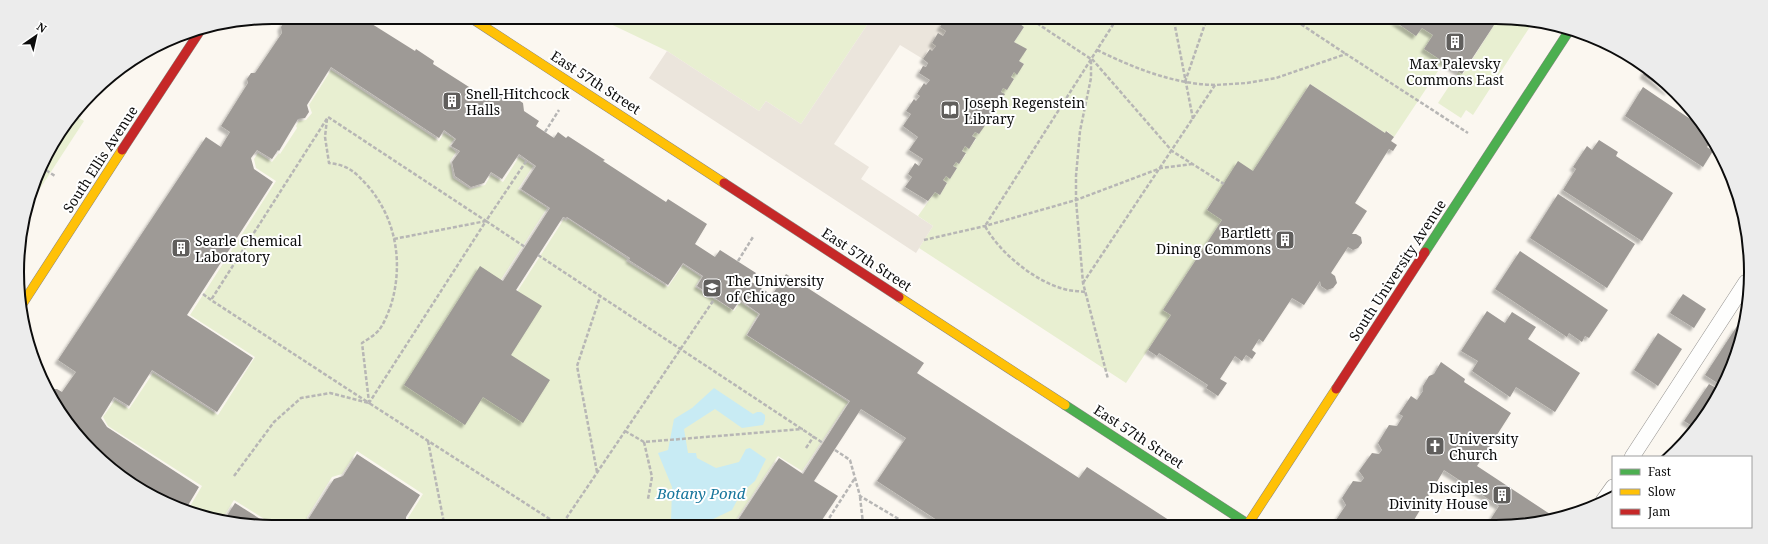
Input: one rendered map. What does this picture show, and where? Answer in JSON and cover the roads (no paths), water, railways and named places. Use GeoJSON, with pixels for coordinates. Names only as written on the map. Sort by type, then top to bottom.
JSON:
{"type":"FeatureCollection","features":[{"type":"Feature","properties":{"kind":"street","name":"East 57th Street"},"geometry":{"type":"LineString","coordinates":[[480,24],[1242,520]]}},
{"type":"Feature","properties":{"kind":"street","name":"South University Avenue"},"geometry":{"type":"LineString","coordinates":[[1251,520],[1567,34]]}},
{"type":"Feature","properties":{"kind":"street","name":"South Ellis Avenue"},"geometry":{"type":"LineString","coordinates":[[26,298],[197,35]]}},
{"type":"Feature","properties":{"kind":"lane"},"geometry":{"type":"LineString","coordinates":[[1633,456],[1743,286]]}},
{"type":"Feature","properties":{"kind":"water","name":"Botany Pond"},"geometry":{"type":"Polygon","coordinates":[[[714,388],[753,414],[761,412],[765,415],[765,420],[763,425],[742,428],[715,409],[684,429],[688,453],[696,453],[697,458],[716,468],[739,462],[746,449],[750,448],[766,459],[755,481],[741,493],[732,510],[711,520],[671,520],[672,487],[658,453],[668,450],[674,419],[692,408],[714,388]]]}},
{"type":"Feature","properties":{"kind":"place","name":"Max Palevsky Commons East"},"geometry":{"type":"Point","coordinates":[1455,42]}},
{"type":"Feature","properties":{"kind":"place","name":"Snell-Hitchcock Halls"},"geometry":{"type":"Point","coordinates":[452,101]}},
{"type":"Feature","properties":{"kind":"place","name":"Joseph Regenstein Library"},"geometry":{"type":"Point","coordinates":[950,110]}},
{"type":"Feature","properties":{"kind":"place","name":"Bartlett Dining Commons"},"geometry":{"type":"Point","coordinates":[1285,240]}},
{"type":"Feature","properties":{"kind":"place","name":"Searle Chemical Laboratory"},"geometry":{"type":"Point","coordinates":[181,248]}},
{"type":"Feature","properties":{"kind":"place","name":"The University of Chicago"},"geometry":{"type":"Point","coordinates":[712,288]}},
{"type":"Feature","properties":{"kind":"place","name":"University Church"},"geometry":{"type":"Point","coordinates":[1435,446]}},
{"type":"Feature","properties":{"kind":"place","name":"Disciples Divinity House"},"geometry":{"type":"Point","coordinates":[1502,495]}}]}
